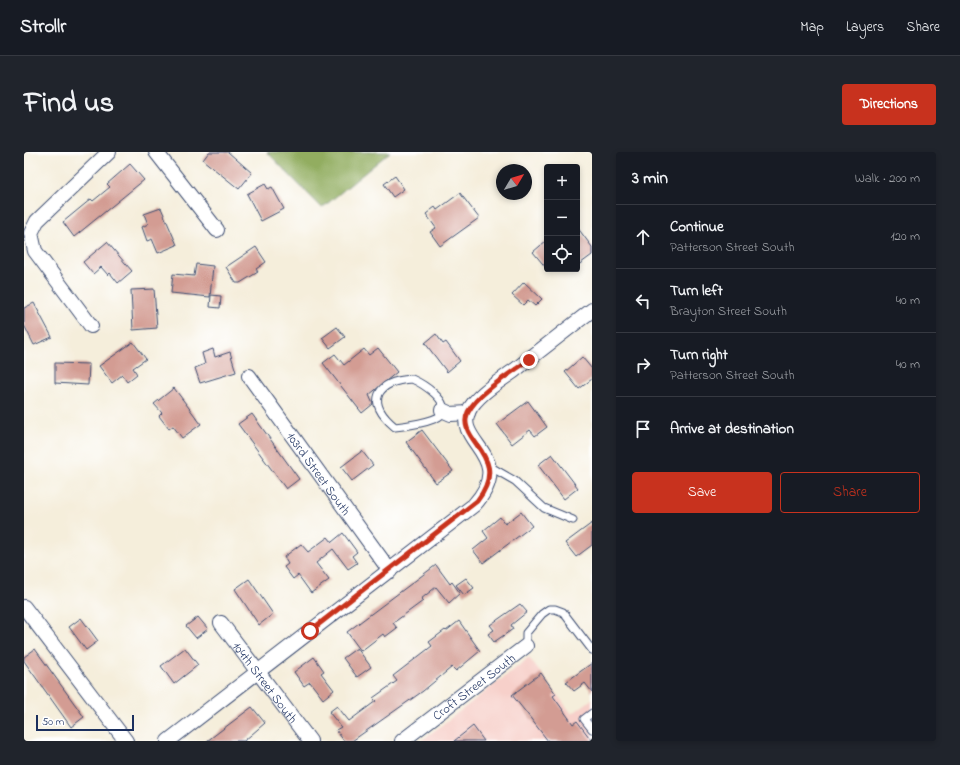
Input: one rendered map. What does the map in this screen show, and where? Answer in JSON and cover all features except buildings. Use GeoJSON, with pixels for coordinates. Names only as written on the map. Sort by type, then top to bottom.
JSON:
{"type":"FeatureCollection","features":[{"type":"Feature","properties":{"kind":"street"},"geometry":{"type":"LineString","coordinates":[[91,326],[34,251],[31,233],[37,221],[109,152]]}},
{"type":"Feature","properties":{"kind":"street"},"geometry":{"type":"LineString","coordinates":[[156,152],[216,230]]}},
{"type":"Feature","properties":{"kind":"street"},"geometry":{"type":"LineString","coordinates":[[168,741],[474,505],[485,490],[489,472],[468,429],[466,420],[468,413],[483,395],[592,310]]}},
{"type":"Feature","properties":{"kind":"street","name":"103rd Street South"},"geometry":{"type":"LineString","coordinates":[[249,376],[390,571]]}},
{"type":"Feature","properties":{"kind":"street"},"geometry":{"type":"LineString","coordinates":[[442,410],[451,414],[468,413]]}},
{"type":"Feature","properties":{"kind":"street"},"geometry":{"type":"LineString","coordinates":[[24,607],[126,741]]}},
{"type":"Feature","properties":{"kind":"street","name":"104th Street South"},"geometry":{"type":"LineString","coordinates":[[222,623],[310,741]]}},
{"type":"Feature","properties":{"kind":"street","name":"Croft Street South"},"geometry":{"type":"LineString","coordinates":[[402,741],[526,646]]}},
{"type":"Feature","properties":{"kind":"lane"},"geometry":{"type":"LineString","coordinates":[[412,379],[425,385],[434,393],[441,402],[442,410],[440,415],[431,420],[395,427],[380,412],[377,403],[379,393],[388,386],[400,380],[412,379]]}},
{"type":"Feature","properties":{"kind":"lane"},"geometry":{"type":"LineString","coordinates":[[489,472],[515,481],[544,508],[572,520]]}},
{"type":"Feature","properties":{"kind":"lane"},"geometry":{"type":"LineString","coordinates":[[526,646],[526,633],[542,614],[549,609],[555,609],[563,612],[592,650]]}},
{"type":"Feature","properties":{"kind":"lane"},"geometry":{"type":"LineString","coordinates":[[592,713],[584,719],[592,729]]}},
{"type":"Feature","properties":{"kind":"shaded area"},"geometry":{"type":"Polygon","coordinates":[[[529,658],[572,714],[592,699],[592,741],[421,741],[529,658]]]}},
{"type":"Feature","properties":{"kind":"green space"},"geometry":{"type":"Polygon","coordinates":[[[267,152],[390,152],[322,208],[267,152]]]}},
{"type":"Feature","properties":{"kind":"route"},"geometry":{"type":"LineString","coordinates":[[310,631],[474,505],[485,490],[490,472],[485,456],[468,429],[466,420],[468,413],[483,395],[529,360]]}}]}
